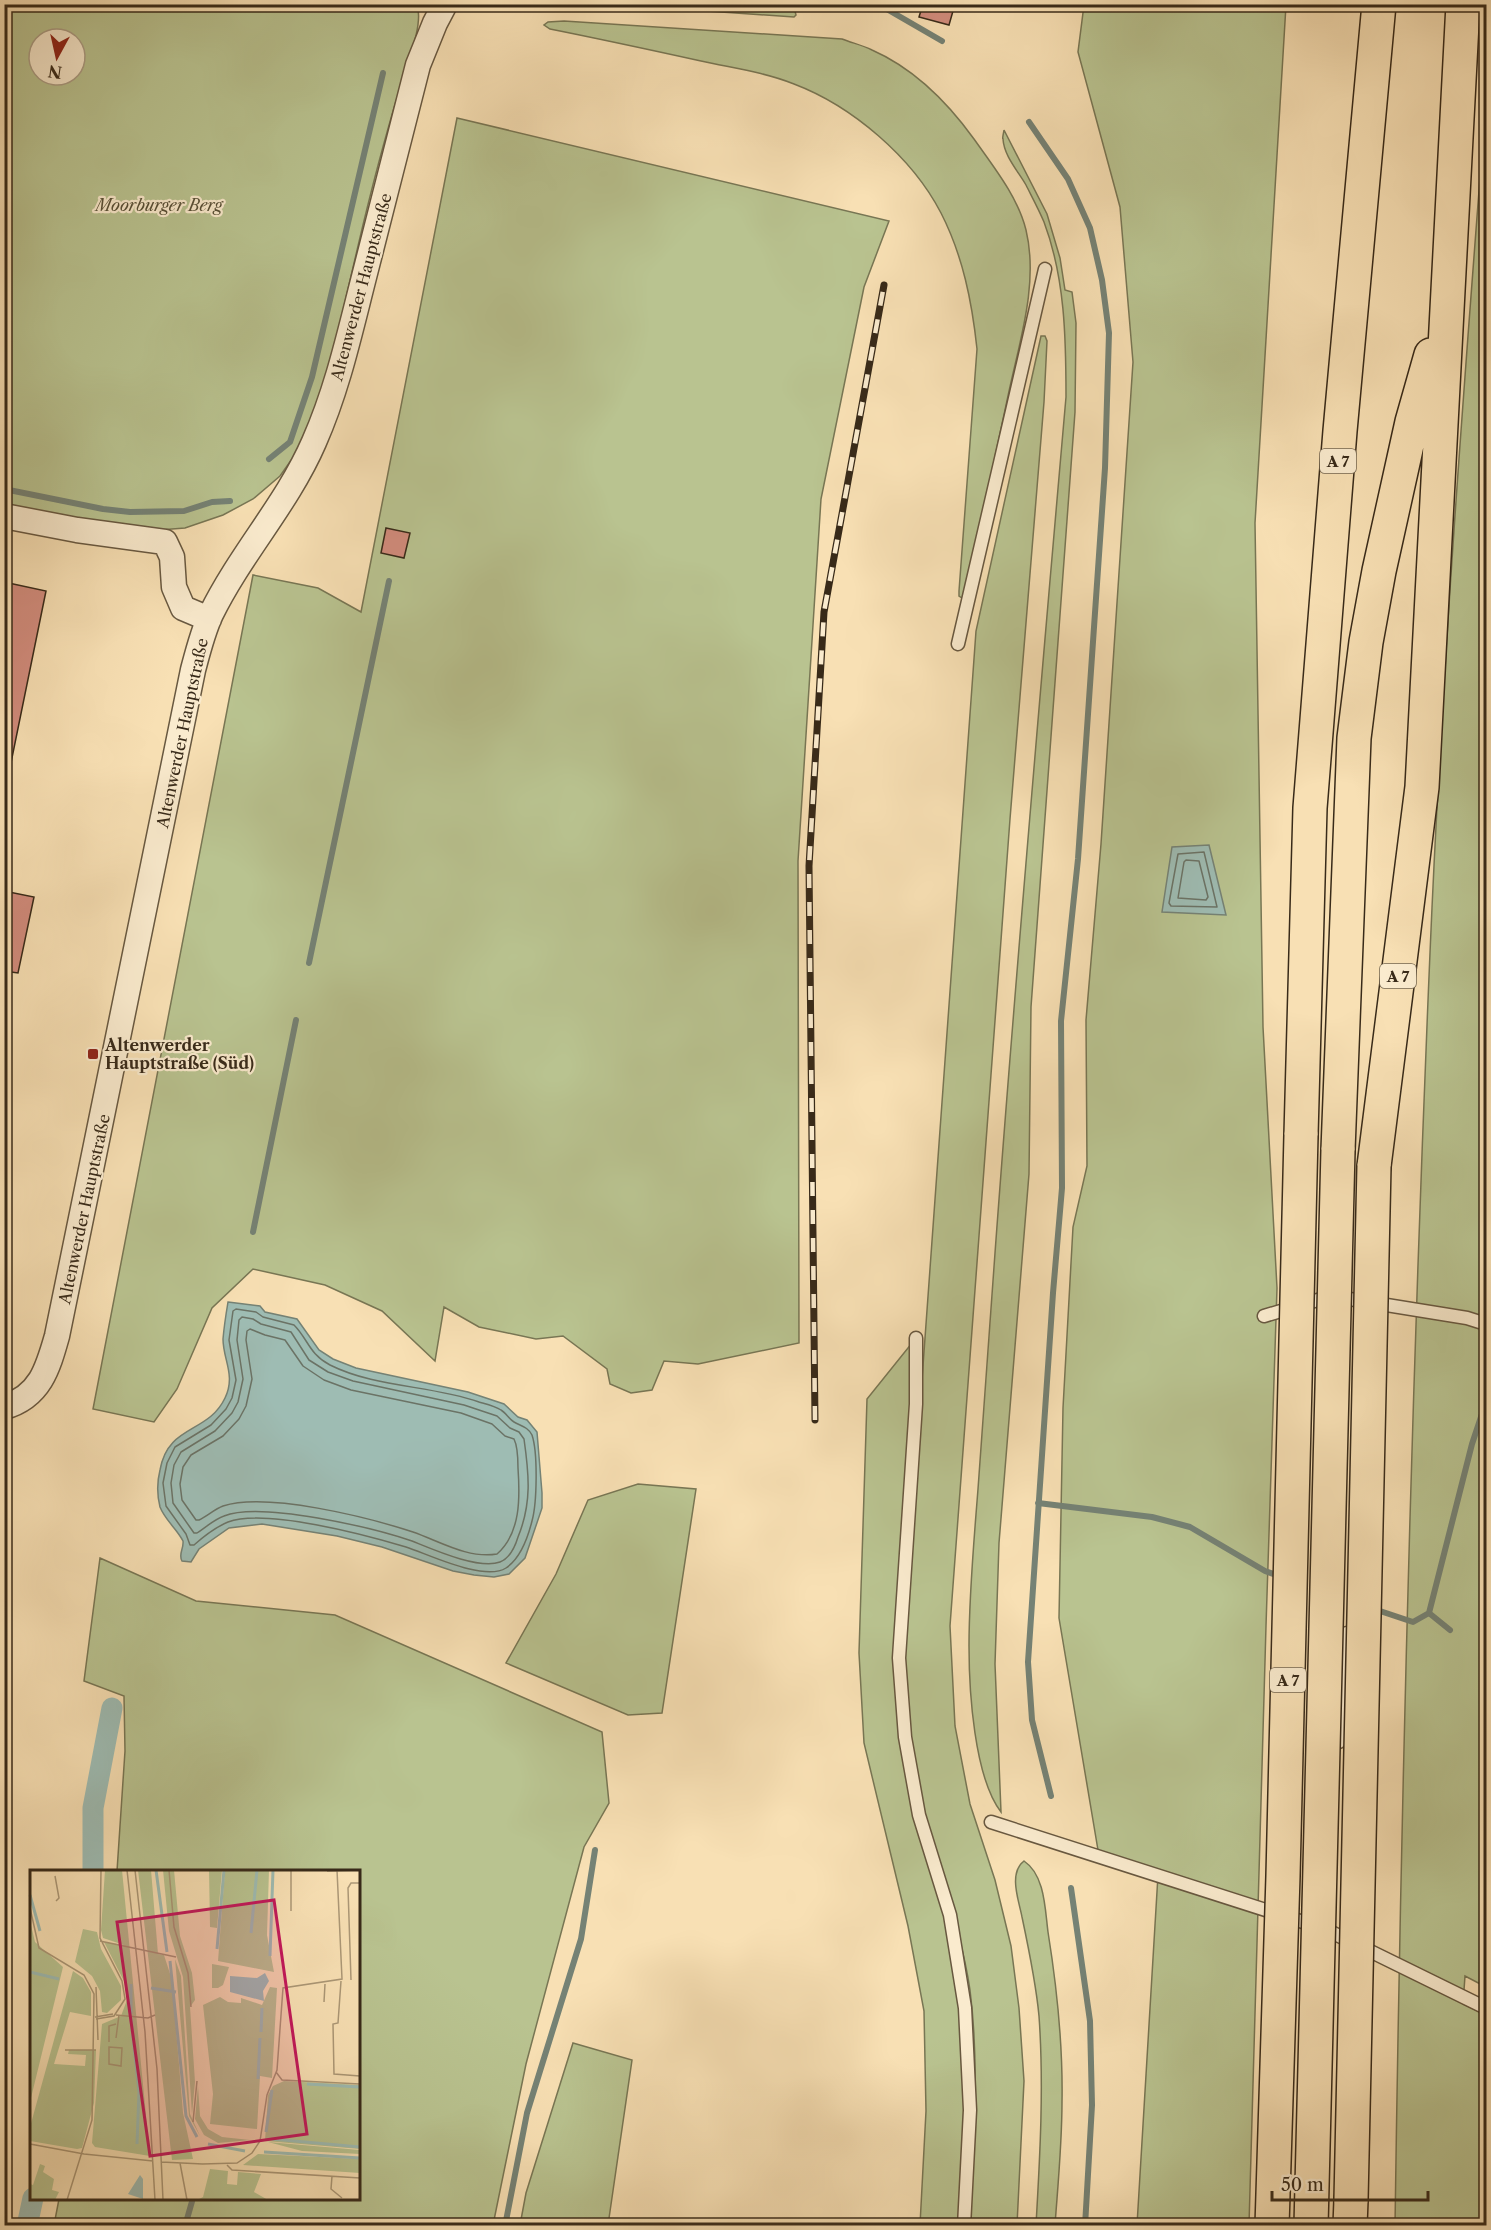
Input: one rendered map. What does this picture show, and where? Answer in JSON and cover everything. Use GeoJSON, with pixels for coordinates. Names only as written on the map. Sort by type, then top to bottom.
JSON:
{"type":"FeatureCollection","features":[{"type":"Feature","properties":{"kind":"highway","name":"A 7"},"geometry":{"type":"LineString","coordinates":[[1272,2226],[1310,808],[1340,431],[1379,4]]}},
{"type":"Feature","properties":{"kind":"highway","name":"A 7"},"geometry":{"type":"LineString","coordinates":[[1350,2226],[1374,1166],[1422,787],[1463,4]]}},
{"type":"Feature","properties":{"kind":"highway","name":"A 7"},"geometry":{"type":"LineString","coordinates":[[1311,2226],[1338,1150],[1355,727],[1378,571],[1412,422],[1447,292]]}},
{"type":"Feature","properties":{"kind":"street","name":"Altenwerder Hauptstraße"},"geometry":{"type":"LineString","coordinates":[[4,1407],[33,1392],[42,1380],[57,1336],[114,1066],[193,670],[209,619],[245,555],[286,498],[326,414],[340,372],[418,65],[445,4]]}},
{"type":"Feature","properties":{"kind":"street"},"geometry":{"type":"LineString","coordinates":[[4,516],[77,530],[165,542],[172,557],[174,587],[183,608],[209,619]]}},
{"type":"Feature","properties":{"kind":"lane"},"geometry":{"type":"LineString","coordinates":[[958,644],[1045,269]]}},
{"type":"Feature","properties":{"kind":"lane"},"geometry":{"type":"LineString","coordinates":[[1264,1316],[1331,1296],[1467,1318],[1486,1324]]}},
{"type":"Feature","properties":{"kind":"lane"},"geometry":{"type":"LineString","coordinates":[[916,1338],[916,1404],[899,1658],[905,1737],[919,1815],[950,1915],[965,2008],[970,2110],[964,2226]]}},
{"type":"Feature","properties":{"kind":"lane"},"geometry":{"type":"LineString","coordinates":[[1338,1751],[1347,1633]]}},
{"type":"Feature","properties":{"kind":"lane"},"geometry":{"type":"LineString","coordinates":[[1321,2226],[1325,1929],[1335,1799]]}},
{"type":"Feature","properties":{"kind":"lane"},"geometry":{"type":"LineString","coordinates":[[991,1822],[1325,1929],[1486,2008]]}},
{"type":"Feature","properties":{"kind":"green space","name":"Moorburger Berg"},"geometry":{"type":"Polygon","coordinates":[[[4,5],[417,5],[419,13],[416,34],[377,170],[318,420],[280,476],[253,499],[223,515],[185,528],[146,531],[5,506],[4,5]]]}},
{"type":"Feature","properties":{"kind":"green space"},"geometry":{"type":"Polygon","coordinates":[[[621,5],[767,5],[795,11],[796,15],[794,17],[621,5]]]}},
{"type":"Feature","properties":{"kind":"green space"},"geometry":{"type":"Polygon","coordinates":[[[1084,5],[1286,5],[1255,523],[1263,1027],[1277,1288],[1249,2225],[1137,2225],[1158,1875],[1099,1856],[1059,1618],[1063,1408],[1073,1227],[1087,1166],[1086,1020],[1101,844],[1133,362],[1120,207],[1078,52],[1084,5]]]}},
{"type":"Feature","properties":{"kind":"green space"},"geometry":{"type":"Polygon","coordinates":[[[564,21],[842,39],[861,45],[902,66],[929,88],[964,126],[997,171],[1017,206],[1026,230],[1029,250],[1029,292],[965,597],[959,596],[959,591],[977,349],[961,263],[949,229],[929,192],[897,153],[878,136],[858,120],[816,94],[760,73],[550,29],[544,25],[548,22],[564,21]]]}},
{"type":"Feature","properties":{"kind":"green space"},"geometry":{"type":"Polygon","coordinates":[[[1486,100],[1486,1987],[1465,1976],[1463,2004],[1486,2015],[1486,2225],[1395,2226],[1408,1589],[1430,953],[1447,633],[1486,100]]]}},
{"type":"Feature","properties":{"kind":"green space"},"geometry":{"type":"Polygon","coordinates":[[[457,118],[889,221],[864,287],[821,499],[798,861],[799,1343],[698,1364],[664,1361],[652,1390],[631,1393],[610,1384],[607,1369],[563,1336],[536,1339],[479,1327],[444,1307],[435,1361],[382,1311],[325,1285],[253,1269],[212,1308],[177,1389],[154,1422],[93,1409],[253,575],[318,588],[361,612],[457,118]]]}},
{"type":"Feature","properties":{"kind":"green space"},"geometry":{"type":"Polygon","coordinates":[[[1004,130],[1047,214],[1060,258],[1065,290],[1072,292],[1076,323],[1075,412],[1031,1007],[1029,1174],[999,1543],[995,1664],[1001,1812],[992,1797],[985,1777],[975,1732],[969,1664],[970,1606],[1011,1039],[1066,397],[1063,308],[1051,243],[1042,217],[1006,151],[1003,139],[1004,130]]]}},
{"type":"Feature","properties":{"kind":"green space"},"geometry":{"type":"Polygon","coordinates":[[[1041,336],[1045,336],[1047,341],[1044,402],[1010,819],[950,1626],[955,1726],[970,1804],[995,1880],[1011,1946],[1019,2008],[1024,2081],[1017,2225],[969,2226],[975,2078],[970,1990],[961,1944],[918,1790],[903,1643],[976,631],[1041,336]]]}},
{"type":"Feature","properties":{"kind":"green space"},"geometry":{"type":"Polygon","coordinates":[[[916,1338],[899,1658],[905,1737],[950,1915],[965,2008],[964,2225],[920,2225],[926,2111],[924,2011],[908,1926],[864,1743],[859,1653],[867,1399],[916,1338]]]}},
{"type":"Feature","properties":{"kind":"green space"},"geometry":{"type":"Polygon","coordinates":[[[638,1484],[696,1489],[662,1713],[628,1715],[506,1663],[556,1574],[588,1500],[638,1484]]]}},
{"type":"Feature","properties":{"kind":"green space"},"geometry":{"type":"Polygon","coordinates":[[[100,1558],[196,1601],[335,1615],[602,1732],[609,1803],[584,1847],[526,2064],[493,2225],[54,2225],[59,2200],[360,2200],[360,1870],[117,1870],[125,1751],[124,1696],[84,1681],[100,1558]]]}},
{"type":"Feature","properties":{"kind":"green space"},"geometry":{"type":"Polygon","coordinates":[[[1024,1861],[1036,1875],[1043,1893],[1059,2017],[1062,2117],[1055,2225],[1036,2225],[1041,2068],[1039,2016],[1034,1979],[1016,1888],[1019,1866],[1024,1861]]]}},
{"type":"Feature","properties":{"kind":"green space"},"geometry":{"type":"Polygon","coordinates":[[[573,2043],[632,2060],[608,2225],[520,2225],[526,2193],[573,2043]]]}},
{"type":"Feature","properties":{"kind":"water"},"geometry":{"type":"Polygon","coordinates":[[[1209,845],[1226,915],[1162,912],[1172,847],[1209,845]]]}},
{"type":"Feature","properties":{"kind":"water"},"geometry":{"type":"Polygon","coordinates":[[[228,1302],[260,1306],[265,1312],[297,1319],[319,1350],[333,1359],[356,1368],[468,1392],[504,1404],[518,1417],[527,1420],[537,1432],[542,1508],[525,1558],[509,1574],[494,1577],[474,1575],[453,1571],[382,1547],[337,1536],[262,1524],[229,1528],[199,1549],[191,1562],[182,1561],[183,1541],[160,1507],[159,1475],[164,1455],[171,1444],[209,1418],[218,1410],[225,1398],[229,1375],[223,1339],[228,1302]]]}},
{"type":"Feature","properties":{"kind":"building"},"geometry":{"type":"Polygon","coordinates":[[[923,4],[955,4],[949,25],[919,17],[923,4]]]}},
{"type":"Feature","properties":{"kind":"building"},"geometry":{"type":"Polygon","coordinates":[[[386,528],[410,533],[404,558],[381,553],[386,528]]]}},
{"type":"Feature","properties":{"kind":"building"},"geometry":{"type":"Polygon","coordinates":[[[4,582],[46,591],[4,797],[4,582]]]}},
{"type":"Feature","properties":{"kind":"building"},"geometry":{"type":"Polygon","coordinates":[[[4,891],[34,897],[18,973],[4,971],[4,891]]]}},
{"type":"Feature","properties":{"kind":"waterway"},"geometry":{"type":"LineString","coordinates":[[321,4],[333,7]]}},
{"type":"Feature","properties":{"kind":"waterway"},"geometry":{"type":"LineString","coordinates":[[878,4],[942,41]]}},
{"type":"Feature","properties":{"kind":"waterway"},"geometry":{"type":"LineString","coordinates":[[269,459],[290,442],[312,377],[383,73]]}},
{"type":"Feature","properties":{"kind":"waterway"},"geometry":{"type":"LineString","coordinates":[[1029,122],[1068,179],[1090,228],[1102,280],[1109,333],[1105,468],[1078,859],[1061,1021],[1062,1188],[1028,1662],[1032,1720],[1051,1796]]}},
{"type":"Feature","properties":{"kind":"waterway"},"geometry":{"type":"LineString","coordinates":[[4,489],[103,509],[130,512],[184,511],[212,502],[230,501]]}},
{"type":"Feature","properties":{"kind":"waterway"},"geometry":{"type":"LineString","coordinates":[[309,963],[389,581]]}},
{"type":"Feature","properties":{"kind":"waterway"},"geometry":{"type":"LineString","coordinates":[[253,1232],[296,1020]]}},
{"type":"Feature","properties":{"kind":"waterway"},"geometry":{"type":"LineString","coordinates":[[1485,1356],[1486,1368]]}},
{"type":"Feature","properties":{"kind":"waterway"},"geometry":{"type":"LineString","coordinates":[[1450,1630],[1429,1613],[1472,1444],[1486,1402]]}},
{"type":"Feature","properties":{"kind":"waterway"},"geometry":{"type":"LineString","coordinates":[[1038,1503],[1152,1517],[1190,1527],[1265,1571],[1279,1576]]}},
{"type":"Feature","properties":{"kind":"waterway"},"geometry":{"type":"LineString","coordinates":[[1374,1609],[1413,1622],[1429,1613]]}},
{"type":"Feature","properties":{"kind":"waterway"},"geometry":{"type":"LineString","coordinates":[[93,1870],[93,1808],[112,1708]]}},
{"type":"Feature","properties":{"kind":"waterway"},"geometry":{"type":"LineString","coordinates":[[505,2226],[527,2113],[581,1939],[595,1850]]}},
{"type":"Feature","properties":{"kind":"waterway"},"geometry":{"type":"LineString","coordinates":[[1071,1888],[1090,2021],[1092,2105],[1085,2226]]}},
{"type":"Feature","properties":{"kind":"waterway"},"geometry":{"type":"LineString","coordinates":[[27,2226],[33,2200]]}},
{"type":"Feature","properties":{"kind":"waterway"},"geometry":{"type":"LineString","coordinates":[[185,2226],[192,2200]]}},
{"type":"Feature","properties":{"kind":"railway"},"geometry":{"type":"LineString","coordinates":[[815,1420],[809,866],[824,612],[884,285]]}},
{"type":"Feature","properties":{"kind":"place","name":"Altenwerder Hauptstraße (Süd)"},"geometry":{"type":"Point","coordinates":[93,1054]}}]}
